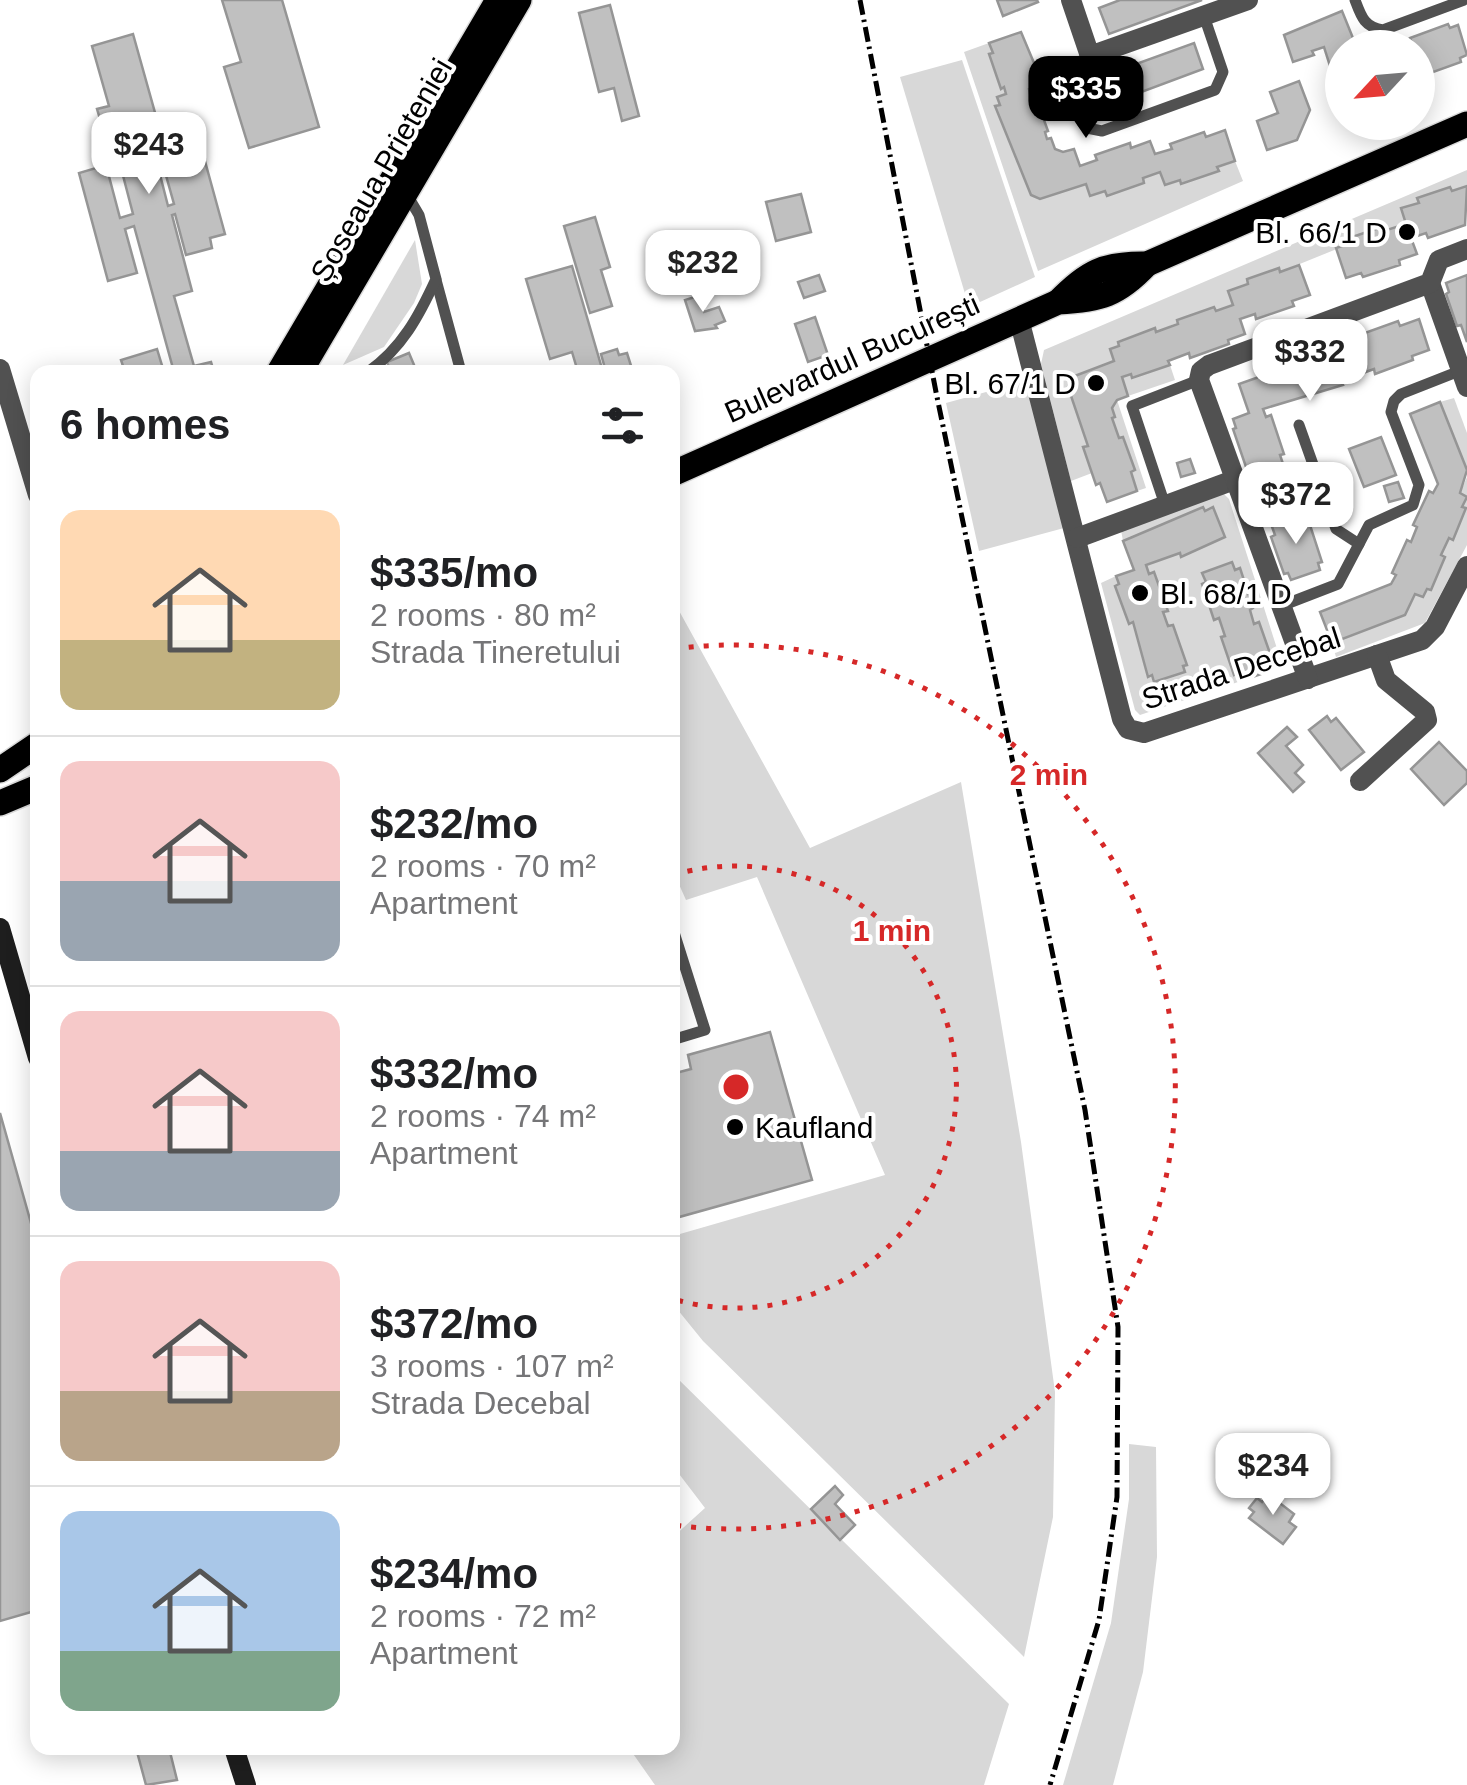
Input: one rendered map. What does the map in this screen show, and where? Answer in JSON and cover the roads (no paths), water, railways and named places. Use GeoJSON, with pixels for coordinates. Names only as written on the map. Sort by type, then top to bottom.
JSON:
{"type":"FeatureCollection","features":[{"type":"Feature","properties":{"kind":"main road","name":"Șoseaua Prieteniei"},"geometry":{"type":"LineString","coordinates":[[283,365],[498,0]]}},
{"type":"Feature","properties":{"kind":"main road","name":"Șoseaua Prieteniei"},"geometry":{"type":"LineString","coordinates":[[304,365],[519,0]]}},
{"type":"Feature","properties":{"kind":"main road","name":"Bulevardul București"},"geometry":{"type":"LineString","coordinates":[[680,470],[1058,302],[1082,277],[1116,263],[1147,264],[1467,124]]}},
{"type":"Feature","properties":{"kind":"main road"},"geometry":{"type":"LineString","coordinates":[[0,770],[30,749]]}},
{"type":"Feature","properties":{"kind":"main road"},"geometry":{"type":"LineString","coordinates":[[0,802],[30,790]]}},
{"type":"Feature","properties":{"kind":"main road"},"geometry":{"type":"LineString","coordinates":[[0,928],[30,1031]]}},
{"type":"Feature","properties":{"kind":"main road"},"geometry":{"type":"LineString","coordinates":[[236,1755],[246,1785]]}},
{"type":"Feature","properties":{"kind":"street"},"geometry":{"type":"LineString","coordinates":[[1070,0],[1090,56],[1248,0]]}},
{"type":"Feature","properties":{"kind":"street"},"geometry":{"type":"LineString","coordinates":[[1464,378],[1430,283],[1439,260],[1467,249]]}},
{"type":"Feature","properties":{"kind":"street"},"geometry":{"type":"LineString","coordinates":[[1308,679],[1199,380],[1201,371],[1430,283]]}},
{"type":"Feature","properties":{"kind":"street","name":"Strada Decebal"},"geometry":{"type":"LineString","coordinates":[[1019,320],[1122,720],[1128,729],[1144,733],[1429,634],[1467,566]]}},
{"type":"Feature","properties":{"kind":"street"},"geometry":{"type":"LineString","coordinates":[[0,369],[30,468]]}},
{"type":"Feature","properties":{"kind":"street"},"geometry":{"type":"LineString","coordinates":[[1077,538],[1234,480]]}},
{"type":"Feature","properties":{"kind":"street","name":"Strada Decebal"},"geometry":{"type":"LineString","coordinates":[[1360,781],[1428,720],[1424,712],[1388,682],[1377,655]]}},
{"type":"Feature","properties":{"kind":"lane"},"geometry":{"type":"LineString","coordinates":[[1355,0],[1362,20],[1383,30],[1464,0]]}},
{"type":"Feature","properties":{"kind":"lane"},"geometry":{"type":"LineString","coordinates":[[1090,56],[1072,66],[1067,80],[1082,122],[1087,128],[1102,131],[1215,90],[1223,72],[1204,16]]}},
{"type":"Feature","properties":{"kind":"lane"},"geometry":{"type":"LineString","coordinates":[[406,193],[419,215],[459,365]]}},
{"type":"Feature","properties":{"kind":"lane"},"geometry":{"type":"LineString","coordinates":[[376,365],[398,347],[412,328],[436,279]]}},
{"type":"Feature","properties":{"kind":"lane"},"geometry":{"type":"LineString","coordinates":[[1281,606],[1338,584],[1369,526],[1404,512],[1418,496],[1418,484],[1392,412],[1394,401],[1401,394],[1464,378]]}},
{"type":"Feature","properties":{"kind":"lane"},"geometry":{"type":"LineString","coordinates":[[1165,505],[1132,406],[1199,380]]}},
{"type":"Feature","properties":{"kind":"lane"},"geometry":{"type":"LineString","coordinates":[[1299,425],[1336,530],[1360,544]]}},
{"type":"Feature","properties":{"kind":"lane"},"geometry":{"type":"LineString","coordinates":[[680,950],[706,1030],[680,1038]]}},
{"type":"Feature","properties":{"kind":"railway"},"geometry":{"type":"LineString","coordinates":[[860,0],[937,397],[1085,1110],[1118,1327],[1117,1497],[1099,1620],[1050,1785]]}},
{"type":"Feature","properties":{"kind":"place","name":"Bl. 66/1 D"},"geometry":{"type":"Point","coordinates":[1407,232]}},
{"type":"Feature","properties":{"kind":"place","name":"Bl. 67/1 D"},"geometry":{"type":"Point","coordinates":[1096,383]}},
{"type":"Feature","properties":{"kind":"place","name":"Bl. 68/1 D"},"geometry":{"type":"Point","coordinates":[1140,593]}},
{"type":"Feature","properties":{"kind":"place","name":"Kaufland"},"geometry":{"type":"Point","coordinates":[735,1127]}}]}
